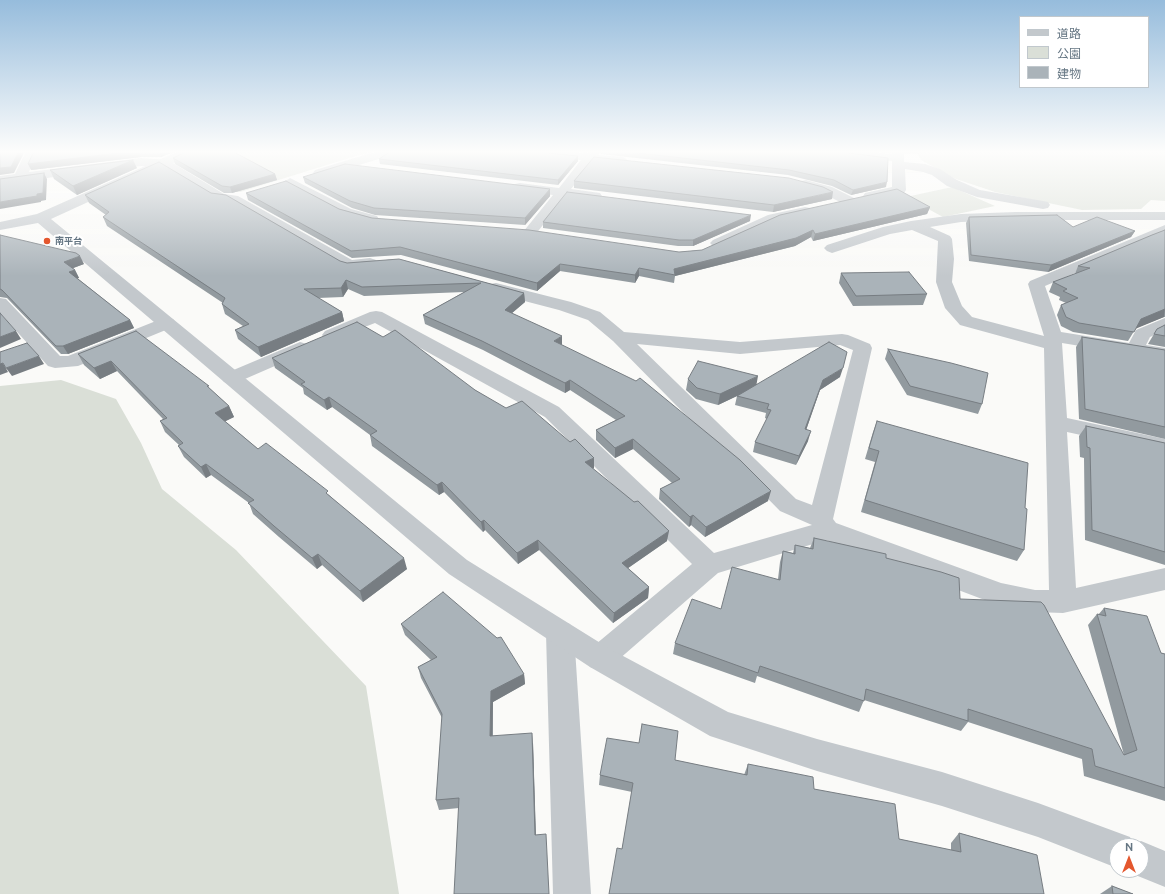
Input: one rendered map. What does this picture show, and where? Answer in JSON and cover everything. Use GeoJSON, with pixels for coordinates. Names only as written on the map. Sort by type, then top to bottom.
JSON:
{"type":"FeatureCollection","features":[{"type":"Feature","properties":{"kind":"street"},"geometry":{"type":"LineString","coordinates":[[0,226],[41,218],[98,193]]}},
{"type":"Feature","properties":{"kind":"street"},"geometry":{"type":"LineString","coordinates":[[213,193],[220,197],[240,197],[349,265],[386,262]]}},
{"type":"Feature","properties":{"kind":"street"},"geometry":{"type":"LineString","coordinates":[[310,193],[346,212],[386,221]]}},
{"type":"Feature","properties":{"kind":"street"},"geometry":{"type":"LineString","coordinates":[[530,232],[561,193]]}},
{"type":"Feature","properties":{"kind":"street"},"geometry":{"type":"LineString","coordinates":[[568,193],[609,198]]}},
{"type":"Feature","properties":{"kind":"street"},"geometry":{"type":"LineString","coordinates":[[832,193],[849,201]]}},
{"type":"Feature","properties":{"kind":"street"},"geometry":{"type":"LineString","coordinates":[[702,250],[773,218],[887,193]]}},
{"type":"Feature","properties":{"kind":"street"},"geometry":{"type":"LineString","coordinates":[[976,193],[1046,206],[1083,216]]}},
{"type":"Feature","properties":{"kind":"street"},"geometry":{"type":"LineString","coordinates":[[750,215],[773,218]]}},
{"type":"Feature","properties":{"kind":"street"},"geometry":{"type":"LineString","coordinates":[[832,248],[877,233],[911,225],[979,217],[1165,216]]}},
{"type":"Feature","properties":{"kind":"street"},"geometry":{"type":"LineString","coordinates":[[41,218],[458,567],[600,658],[721,726],[817,755],[942,789],[1038,820],[1109,847]]}},
{"type":"Feature","properties":{"kind":"street"},"geometry":{"type":"LineString","coordinates":[[911,225],[945,239],[946,259],[944,282],[954,308],[966,321],[1052,340],[1135,349],[1165,354]]}},
{"type":"Feature","properties":{"kind":"street"},"geometry":{"type":"LineString","coordinates":[[1063,602],[1052,340],[1036,284],[1165,229]]}},
{"type":"Feature","properties":{"kind":"street"},"geometry":{"type":"LineString","coordinates":[[514,231],[545,234]]}},
{"type":"Feature","properties":{"kind":"street"},"geometry":{"type":"LineString","coordinates":[[483,284],[565,306],[594,316],[619,337],[788,505],[824,524],[1000,594],[1035,601],[1063,602],[1165,579]]}},
{"type":"Feature","properties":{"kind":"street"},"geometry":{"type":"LineString","coordinates":[[0,303],[28,345],[55,362],[71,362],[167,323]]}},
{"type":"Feature","properties":{"kind":"street"},"geometry":{"type":"LineString","coordinates":[[231,378],[376,316],[552,412],[709,565]]}},
{"type":"Feature","properties":{"kind":"street"},"geometry":{"type":"LineString","coordinates":[[1135,349],[1142,334],[1165,323]]}},
{"type":"Feature","properties":{"kind":"street"},"geometry":{"type":"LineString","coordinates":[[619,337],[740,348],[842,339],[863,348],[824,524]]}},
{"type":"Feature","properties":{"kind":"street"},"geometry":{"type":"LineString","coordinates":[[1055,422],[1165,446]]}},
{"type":"Feature","properties":{"kind":"street"},"geometry":{"type":"LineString","coordinates":[[600,658],[709,565],[824,524]]}},
{"type":"Feature","properties":{"kind":"street"},"geometry":{"type":"LineString","coordinates":[[560,633],[572,894]]}},
{"type":"Feature","properties":{"kind":"street"},"geometry":{"type":"LineString","coordinates":[[1149,862],[1165,869]]}},
{"type":"Feature","properties":{"kind":"green space"},"geometry":{"type":"Polygon","coordinates":[[[926,193],[965,193],[995,206],[943,217],[906,197],[926,193]]]}},
{"type":"Feature","properties":{"kind":"green space"},"geometry":{"type":"Polygon","coordinates":[[[998,193],[1165,193],[1165,201],[1151,200],[1141,209],[1082,210],[998,193]]]}},
{"type":"Feature","properties":{"kind":"green space"},"geometry":{"type":"Polygon","coordinates":[[[61,380],[116,399],[141,443],[162,489],[236,550],[366,686],[399,894],[0,894],[0,386],[61,380]]]}},
{"type":"Feature","properties":{"kind":"building"},"geometry":{"type":"Polygon","coordinates":[[[0,193],[43,193],[37,194],[37,196],[0,202],[0,193]]]}},
{"type":"Feature","properties":{"kind":"building"},"geometry":{"type":"Polygon","coordinates":[[[90,193],[211,193],[226,195],[340,261],[347,263],[399,259],[524,293],[505,310],[562,336],[554,341],[636,381],[640,378],[740,460],[771,491],[706,527],[693,515],[690,517],[660,489],[680,479],[633,439],[615,448],[596,430],[625,416],[570,380],[565,383],[482,341],[423,315],[481,283],[362,287],[346,280],[341,288],[304,289],[342,312],[258,347],[235,330],[249,324],[222,304],[225,298],[103,217],[109,212],[85,195],[90,193]]]}},
{"type":"Feature","properties":{"kind":"building"},"geometry":{"type":"Polygon","coordinates":[[[246,193],[308,193],[339,209],[372,218],[529,230],[679,252],[702,250],[780,215],[880,193],[904,193],[930,207],[815,234],[813,230],[796,238],[674,269],[675,275],[639,268],[635,275],[560,264],[537,283],[400,247],[351,251],[246,193]]]}},
{"type":"Feature","properties":{"kind":"building"},"geometry":{"type":"Polygon","coordinates":[[[334,193],[547,193],[525,218],[374,208],[350,201],[334,193]]]}},
{"type":"Feature","properties":{"kind":"building"},"geometry":{"type":"Polygon","coordinates":[[[566,193],[751,215],[693,240],[679,240],[543,222],[566,193]]]}},
{"type":"Feature","properties":{"kind":"building"},"geometry":{"type":"Polygon","coordinates":[[[672,193],[830,193],[774,205],[672,193]]]}},
{"type":"Feature","properties":{"kind":"building"},"geometry":{"type":"Polygon","coordinates":[[[1057,215],[1073,227],[1097,217],[1135,231],[1051,265],[971,255],[969,217],[1057,215]]]}},
{"type":"Feature","properties":{"kind":"building"},"geometry":{"type":"Polygon","coordinates":[[[1165,230],[1165,309],[1141,319],[1134,332],[1079,323],[1066,317],[1061,305],[1078,298],[1063,291],[1067,289],[1053,282],[1090,268],[1078,266],[1165,230]]]}},
{"type":"Feature","properties":{"kind":"building"},"geometry":{"type":"Polygon","coordinates":[[[0,235],[76,253],[80,256],[64,262],[75,270],[69,272],[130,320],[63,346],[56,346],[0,289],[0,235]]]}},
{"type":"Feature","properties":{"kind":"building"},"geometry":{"type":"Polygon","coordinates":[[[909,272],[927,294],[856,296],[841,273],[909,272]]]}},
{"type":"Feature","properties":{"kind":"building"},"geometry":{"type":"Polygon","coordinates":[[[0,313],[16,331],[0,337],[0,313]]]}},
{"type":"Feature","properties":{"kind":"building"},"geometry":{"type":"Polygon","coordinates":[[[357,322],[383,337],[395,330],[475,390],[506,408],[522,401],[570,442],[575,439],[594,458],[585,462],[634,502],[638,501],[669,531],[622,563],[649,587],[614,613],[538,540],[517,553],[484,520],[481,522],[442,482],[437,485],[370,435],[377,431],[329,397],[324,400],[301,384],[305,382],[272,358],[357,322]]]}},
{"type":"Feature","properties":{"kind":"building"},"geometry":{"type":"Polygon","coordinates":[[[1165,325],[1165,336],[1154,334],[1157,329],[1165,325]]]}},
{"type":"Feature","properties":{"kind":"building"},"geometry":{"type":"Polygon","coordinates":[[[136,331],[209,386],[207,386],[229,406],[215,413],[258,449],[266,443],[328,491],[326,493],[404,558],[360,591],[318,554],[312,558],[248,503],[254,500],[206,464],[201,467],[178,446],[183,443],[160,421],[167,418],[111,361],[94,368],[78,354],[136,331]]]}},
{"type":"Feature","properties":{"kind":"building"},"geometry":{"type":"Polygon","coordinates":[[[1082,337],[1165,350],[1165,427],[1085,409],[1082,337]]]}},
{"type":"Feature","properties":{"kind":"building"},"geometry":{"type":"Polygon","coordinates":[[[829,342],[847,352],[843,368],[823,380],[805,429],[811,431],[799,456],[755,442],[771,410],[767,409],[769,404],[737,396],[829,342]]]}},
{"type":"Feature","properties":{"kind":"building"},"geometry":{"type":"Polygon","coordinates":[[[27,343],[39,356],[6,368],[3,363],[0,364],[0,352],[27,343]]]}},
{"type":"Feature","properties":{"kind":"building"},"geometry":{"type":"Polygon","coordinates":[[[888,349],[988,373],[982,404],[910,386],[888,349]]]}},
{"type":"Feature","properties":{"kind":"building"},"geometry":{"type":"Polygon","coordinates":[[[698,361],[758,376],[720,394],[697,388],[688,379],[698,361]]]}},
{"type":"Feature","properties":{"kind":"building"},"geometry":{"type":"Polygon","coordinates":[[[877,421],[1028,463],[1024,550],[865,500],[879,451],[869,448],[877,421]]]}},
{"type":"Feature","properties":{"kind":"building"},"geometry":{"type":"Polygon","coordinates":[[[1086,426],[1165,443],[1165,552],[1092,530],[1090,448],[1087,447],[1086,426]]]}},
{"type":"Feature","properties":{"kind":"building"},"geometry":{"type":"Polygon","coordinates":[[[814,538],[886,554],[886,558],[959,578],[960,599],[1041,602],[1044,605],[1124,755],[1137,750],[1097,614],[1106,616],[1104,608],[1147,616],[1161,653],[1165,654],[1165,788],[1095,766],[1092,749],[968,709],[968,721],[866,689],[864,701],[760,666],[758,673],[675,643],[692,599],[721,609],[732,567],[780,580],[783,551],[795,554],[795,545],[813,549],[814,538]]]}},
{"type":"Feature","properties":{"kind":"building"},"geometry":{"type":"Polygon","coordinates":[[[443,592],[497,638],[501,637],[524,674],[491,691],[490,736],[532,733],[535,835],[546,834],[549,894],[454,894],[459,798],[436,800],[442,714],[418,667],[437,657],[401,624],[443,592]]]}},
{"type":"Feature","properties":{"kind":"building"},"geometry":{"type":"Polygon","coordinates":[[[642,724],[678,731],[675,760],[747,775],[748,764],[813,777],[814,789],[895,804],[899,839],[961,852],[959,833],[1037,855],[1044,894],[609,894],[617,848],[622,849],[633,783],[600,775],[607,738],[639,743],[642,724]]]}},
{"type":"Feature","properties":{"kind":"building"},"geometry":{"type":"Polygon","coordinates":[[[1112,886],[1133,894],[1113,894],[1112,886]]]}},
{"type":"Feature","properties":{"kind":"place","name":"南平台"},"geometry":{"type":"Point","coordinates":[47,241]}}]}
